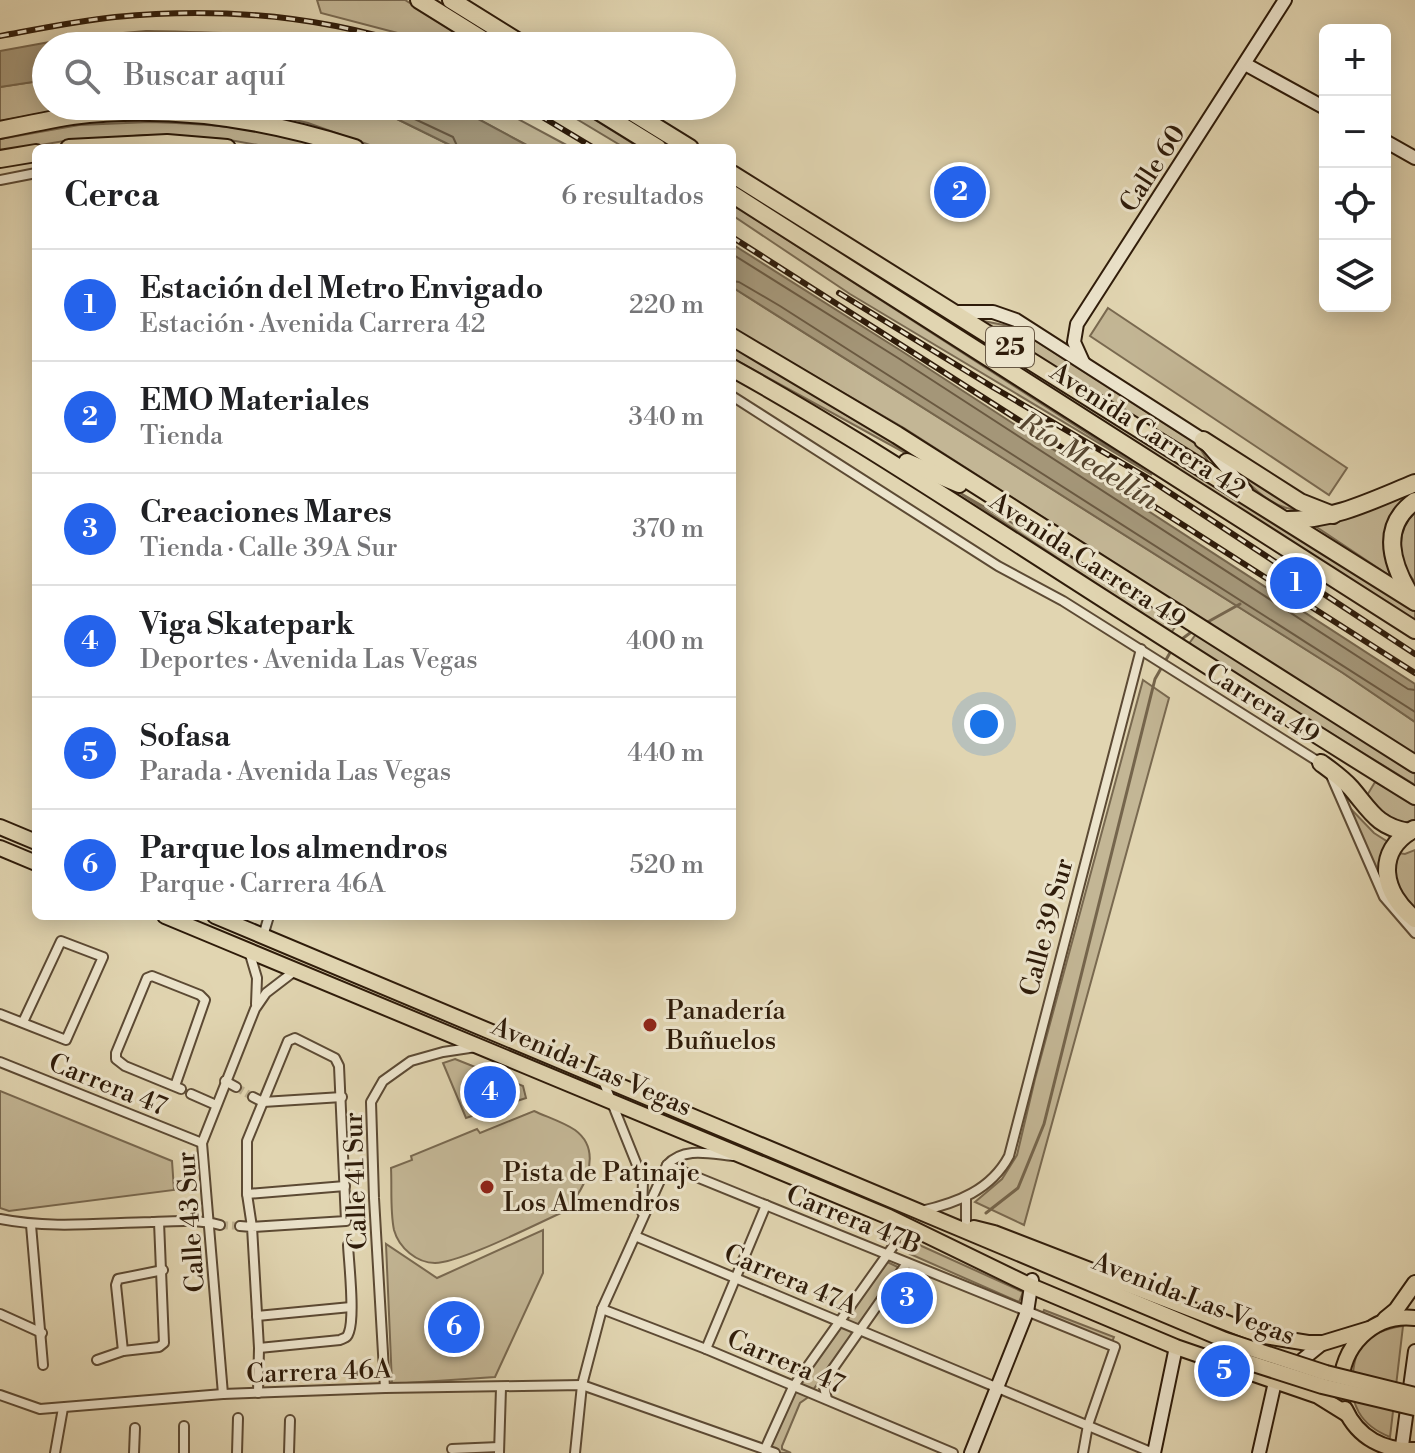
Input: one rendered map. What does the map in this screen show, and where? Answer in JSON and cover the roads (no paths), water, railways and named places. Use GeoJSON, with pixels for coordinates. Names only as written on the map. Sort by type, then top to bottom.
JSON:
{"type":"FeatureCollection","features":[{"type":"Feature","properties":{"kind":"highway"},"geometry":{"type":"LineString","coordinates":[[419,0],[470,32]]}},
{"type":"Feature","properties":{"kind":"highway"},"geometry":{"type":"LineString","coordinates":[[451,0],[502,32]]}},
{"type":"Feature","properties":{"kind":"highway"},"geometry":{"type":"LineString","coordinates":[[0,130],[62,120]]}},
{"type":"Feature","properties":{"kind":"highway"},"geometry":{"type":"LineString","coordinates":[[246,120],[341,144]]}},
{"type":"Feature","properties":{"kind":"highway"},"geometry":{"type":"LineString","coordinates":[[619,120],[661,140]]}},
{"type":"Feature","properties":{"kind":"highway"},"geometry":{"type":"LineString","coordinates":[[638,120],[661,140]]}},
{"type":"Feature","properties":{"kind":"highway"},"geometry":{"type":"LineString","coordinates":[[147,144],[179,144]]}},
{"type":"Feature","properties":{"kind":"highway"},"geometry":{"type":"LineString","coordinates":[[0,159],[32,154]]}},
{"type":"Feature","properties":{"kind":"highway","name":"Avenida Carrera 42"},"geometry":{"type":"LineString","coordinates":[[736,176],[1414,601]]}},
{"type":"Feature","properties":{"kind":"highway","name":"Avenida Carrera 42"},"geometry":{"type":"LineString","coordinates":[[736,197],[1415,630]]}},
{"type":"Feature","properties":{"kind":"highway","name":"Avenida Carrera 49"},"geometry":{"type":"LineString","coordinates":[[736,339],[886,429],[1415,764]]}},
{"type":"Feature","properties":{"kind":"highway","name":"Avenida Carrera 49"},"geometry":{"type":"LineString","coordinates":[[736,370],[858,441],[1415,796]]}},
{"type":"Feature","properties":{"kind":"highway"},"geometry":{"type":"LineString","coordinates":[[1203,440],[1300,502],[1333,515]]}},
{"type":"Feature","properties":{"kind":"highway"},"geometry":{"type":"LineString","coordinates":[[858,441],[1000,502]]}},
{"type":"Feature","properties":{"kind":"highway"},"geometry":{"type":"LineString","coordinates":[[1288,520],[1333,515],[1415,483]]}},
{"type":"Feature","properties":{"kind":"highway"},"geometry":{"type":"LineString","coordinates":[[1414,601],[1391,553],[1402,514],[1415,501]]}},
{"type":"Feature","properties":{"kind":"highway"},"geometry":{"type":"LineString","coordinates":[[1321,763],[1343,780],[1370,813],[1386,826],[1412,830]]}},
{"type":"Feature","properties":{"kind":"highway"},"geometry":{"type":"LineString","coordinates":[[1412,830],[1394,848],[1387,871],[1394,897],[1415,919]]}},
{"type":"Feature","properties":{"kind":"main road"},"geometry":{"type":"LineString","coordinates":[[0,827],[32,840]]}},
{"type":"Feature","properties":{"kind":"main road"},"geometry":{"type":"LineString","coordinates":[[0,848],[32,861]]}},
{"type":"Feature","properties":{"kind":"main road","name":"Avenida Las Vegas"},"geometry":{"type":"LineString","coordinates":[[175,920],[893,1219],[1176,1347],[1318,1396],[1347,1414],[1377,1447]]}},
{"type":"Feature","properties":{"kind":"main road","name":"Avenida Las Vegas"},"geometry":{"type":"LineString","coordinates":[[225,920],[916,1212],[963,1228],[1222,1346],[1322,1386],[1415,1408]]}},
{"type":"Feature","properties":{"kind":"main road"},"geometry":{"type":"LineString","coordinates":[[641,1112],[651,1105],[690,1115]]}},
{"type":"Feature","properties":{"kind":"main road"},"geometry":{"type":"LineString","coordinates":[[940,1241],[947,1232],[963,1228]]}},
{"type":"Feature","properties":{"kind":"main road","name":"Avenida Las Vegas"},"geometry":{"type":"LineString","coordinates":[[963,1228],[994,1233],[1258,1335],[1323,1343]]}},
{"type":"Feature","properties":{"kind":"main road","name":"Avenida Las Vegas"},"geometry":{"type":"LineString","coordinates":[[1031,1283],[1222,1346],[1415,1395]]}},
{"type":"Feature","properties":{"kind":"main road"},"geometry":{"type":"LineString","coordinates":[[1347,1414],[1341,1391],[1342,1367],[1352,1346],[1396,1310],[1415,1283]]}},
{"type":"Feature","properties":{"kind":"main road"},"geometry":{"type":"LineString","coordinates":[[1323,1343],[1394,1319],[1415,1318]]}},
{"type":"Feature","properties":{"kind":"main road"},"geometry":{"type":"LineString","coordinates":[[1252,1375],[1263,1356],[1258,1335]]}},
{"type":"Feature","properties":{"kind":"main road"},"geometry":{"type":"LineString","coordinates":[[1377,1447],[1406,1451]]}},
{"type":"Feature","properties":{"kind":"street","name":"Calle 60"},"geometry":{"type":"LineString","coordinates":[[1083,362],[1074,342],[1077,324],[1285,0]]}},
{"type":"Feature","properties":{"kind":"street"},"geometry":{"type":"LineString","coordinates":[[1245,64],[1319,105]]}},
{"type":"Feature","properties":{"kind":"street"},"geometry":{"type":"LineString","coordinates":[[1391,144],[1415,158]]}},
{"type":"Feature","properties":{"kind":"street"},"geometry":{"type":"LineString","coordinates":[[0,180],[32,174]]}},
{"type":"Feature","properties":{"kind":"street","name":"Avenida Carrera 42"},"geometry":{"type":"LineString","coordinates":[[954,312],[1005,315],[1083,362],[1203,440],[1250,497]]}},
{"type":"Feature","properties":{"kind":"street","name":"Carrera 49"},"geometry":{"type":"LineString","coordinates":[[736,399],[998,566],[1141,649],[1321,763],[1338,790],[1380,890],[1393,911],[1415,933]]}},
{"type":"Feature","properties":{"kind":"street","name":"Calle 39 Sur"},"geometry":{"type":"LineString","coordinates":[[916,1212],[966,1197],[990,1182],[1009,1156],[1141,649]]}},
{"type":"Feature","properties":{"kind":"street"},"geometry":{"type":"LineString","coordinates":[[263,936],[268,920]]}},
{"type":"Feature","properties":{"kind":"street"},"geometry":{"type":"LineString","coordinates":[[0,1014],[66,1040],[103,957],[61,941],[23,1022]]}},
{"type":"Feature","properties":{"kind":"street"},"geometry":{"type":"LineString","coordinates":[[249,951],[257,978],[255,1009]]}},
{"type":"Feature","properties":{"kind":"street"},"geometry":{"type":"LineString","coordinates":[[255,1009],[266,993],[296,970]]}},
{"type":"Feature","properties":{"kind":"street"},"geometry":{"type":"LineString","coordinates":[[152,976],[200,995],[205,1000],[178,1087],[125,1066],[116,1059],[147,978],[152,976]]}},
{"type":"Feature","properties":{"kind":"street","name":"Calle 43 Sur"},"geometry":{"type":"LineString","coordinates":[[223,1394],[202,1143],[255,1009]]}},
{"type":"Feature","properties":{"kind":"street"},"geometry":{"type":"LineString","coordinates":[[240,1226],[252,1227],[346,1221],[339,1066],[335,1058],[295,1038],[288,1041],[247,1141],[247,1194],[252,1227],[259,1348],[258,1393]]}},
{"type":"Feature","properties":{"kind":"street","name":"Calle 41 Sur"},"geometry":{"type":"LineString","coordinates":[[385,1388],[371,1102],[383,1081],[411,1061],[480,1046]]}},
{"type":"Feature","properties":{"kind":"street","name":"Carrera 47"},"geometry":{"type":"LineString","coordinates":[[0,1062],[202,1143]]}},
{"type":"Feature","properties":{"kind":"street"},"geometry":{"type":"LineString","coordinates":[[601,1077],[643,1180],[641,1221]]}},
{"type":"Feature","properties":{"kind":"street"},"geometry":{"type":"LineString","coordinates":[[225,1081],[236,1087]]}},
{"type":"Feature","properties":{"kind":"street"},"geometry":{"type":"LineString","coordinates":[[191,1094],[216,1105]]}},
{"type":"Feature","properties":{"kind":"street"},"geometry":{"type":"LineString","coordinates":[[253,1097],[263,1102],[342,1097]]}},
{"type":"Feature","properties":{"kind":"street"},"geometry":{"type":"LineString","coordinates":[[575,1453],[582,1385],[602,1309],[667,1165],[681,1154],[749,1158]]}},
{"type":"Feature","properties":{"kind":"street","name":"Carrera 47B"},"geometry":{"type":"LineString","coordinates":[[667,1165],[1115,1347],[1088,1425]]}},
{"type":"Feature","properties":{"kind":"street"},"geometry":{"type":"LineString","coordinates":[[247,1194],[345,1186]]}},
{"type":"Feature","properties":{"kind":"street"},"geometry":{"type":"LineString","coordinates":[[963,1228],[966,1197]]}},
{"type":"Feature","properties":{"kind":"street"},"geometry":{"type":"LineString","coordinates":[[706,1349],[766,1205]]}},
{"type":"Feature","properties":{"kind":"street"},"geometry":{"type":"LineString","coordinates":[[0,1219],[31,1225],[208,1222],[220,1225]]}},
{"type":"Feature","properties":{"kind":"street"},"geometry":{"type":"LineString","coordinates":[[766,1451],[793,1387],[888,1255],[896,1240],[893,1219]]}},
{"type":"Feature","properties":{"kind":"street"},"geometry":{"type":"LineString","coordinates":[[97,1360],[123,1351],[159,1347],[164,1343],[159,1222]]}},
{"type":"Feature","properties":{"kind":"street"},"geometry":{"type":"LineString","coordinates":[[31,1225],[43,1365]]}},
{"type":"Feature","properties":{"kind":"street","name":"Carrera 47A"},"geometry":{"type":"LineString","coordinates":[[635,1236],[1154,1453]]}},
{"type":"Feature","properties":{"kind":"street"},"geometry":{"type":"LineString","coordinates":[[259,1348],[340,1340],[348,1336],[351,1307],[348,1245]]}},
{"type":"Feature","properties":{"kind":"street"},"geometry":{"type":"LineString","coordinates":[[827,1399],[825,1380],[907,1263]]}},
{"type":"Feature","properties":{"kind":"street"},"geometry":{"type":"LineString","coordinates":[[123,1351],[116,1285],[118,1279],[163,1270]]}},
{"type":"Feature","properties":{"kind":"street"},"geometry":{"type":"LineString","coordinates":[[971,1453],[1027,1312],[1031,1283]]}},
{"type":"Feature","properties":{"kind":"street"},"geometry":{"type":"LineString","coordinates":[[257,1316],[351,1307]]}},
{"type":"Feature","properties":{"kind":"street","name":"Carrera 47"},"geometry":{"type":"LineString","coordinates":[[602,1309],[706,1349],[953,1453]]}},
{"type":"Feature","properties":{"kind":"street"},"geometry":{"type":"LineString","coordinates":[[0,1314],[42,1333]]}},
{"type":"Feature","properties":{"kind":"street"},"geometry":{"type":"LineString","coordinates":[[1259,1453],[1275,1382],[1323,1343]]}},
{"type":"Feature","properties":{"kind":"street"},"geometry":{"type":"LineString","coordinates":[[1154,1453],[1176,1347]]}},
{"type":"Feature","properties":{"kind":"street"},"geometry":{"type":"LineString","coordinates":[[1406,1451],[1415,1351]]}},
{"type":"Feature","properties":{"kind":"street","name":"Carrera 46A"},"geometry":{"type":"LineString","coordinates":[[0,1395],[40,1409],[223,1394],[582,1385],[775,1453]]}},
{"type":"Feature","properties":{"kind":"street"},"geometry":{"type":"LineString","coordinates":[[452,1449],[499,1450],[501,1388]]}},
{"type":"Feature","properties":{"kind":"street"},"geometry":{"type":"LineString","coordinates":[[55,1453],[63,1408]]}},
{"type":"Feature","properties":{"kind":"street"},"geometry":{"type":"LineString","coordinates":[[237,1453],[238,1418]]}},
{"type":"Feature","properties":{"kind":"street"},"geometry":{"type":"LineString","coordinates":[[289,1453],[290,1420]]}},
{"type":"Feature","properties":{"kind":"street"},"geometry":{"type":"LineString","coordinates":[[1083,1453],[1088,1425]]}},
{"type":"Feature","properties":{"kind":"street"},"geometry":{"type":"LineString","coordinates":[[184,1426],[184,1453]]}},
{"type":"Feature","properties":{"kind":"street"},"geometry":{"type":"LineString","coordinates":[[134,1453],[135,1428]]}},
{"type":"Feature","properties":{"kind":"water"},"geometry":{"type":"Polygon","coordinates":[[[32,45],[32,82],[0,87],[0,51],[32,45]]]}},
{"type":"Feature","properties":{"kind":"water"},"geometry":{"type":"Polygon","coordinates":[[[399,120],[480,120],[525,144],[448,144],[399,120]]]}},
{"type":"Feature","properties":{"kind":"water"},"geometry":{"type":"Polygon","coordinates":[[[736,247],[1415,684],[1415,722],[1343,673],[736,290],[736,247]]]}},
{"type":"Feature","properties":{"kind":"waterway"},"geometry":{"type":"LineString","coordinates":[[1204,624],[1240,604]]}},
{"type":"Feature","properties":{"kind":"waterway"},"geometry":{"type":"LineString","coordinates":[[1178,642],[1194,630]]}},
{"type":"Feature","properties":{"kind":"waterway"},"geometry":{"type":"LineString","coordinates":[[986,1213],[1018,1188],[1044,1124],[1155,679],[1171,651]]}},
{"type":"Feature","properties":{"kind":"tunnel"},"geometry":{"type":"LineString","coordinates":[[236,1087],[253,1097]]}},
{"type":"Feature","properties":{"kind":"tunnel"},"geometry":{"type":"LineString","coordinates":[[220,1225],[240,1226]]}},
{"type":"Feature","properties":{"kind":"railway"},"geometry":{"type":"LineString","coordinates":[[0,36],[115,17],[191,13],[266,16],[363,32]]}},
{"type":"Feature","properties":{"kind":"railway"},"geometry":{"type":"LineString","coordinates":[[547,120],[587,144]]}},
{"type":"Feature","properties":{"kind":"railway"},"geometry":{"type":"LineString","coordinates":[[736,240],[1415,673]]}},
{"type":"Feature","properties":{"kind":"railway"},"geometry":{"type":"LineString","coordinates":[[839,293],[1146,477],[1415,654]]}},
{"type":"Feature","properties":{"kind":"place","name":"EMO Materiales"},"geometry":{"type":"Point","coordinates":[960,192]}},
{"type":"Feature","properties":{"kind":"place","name":"Estación del Metro Envigado"},"geometry":{"type":"Point","coordinates":[1296,583]}},
{"type":"Feature","properties":{"kind":"place","name":"Panadería Buñuelos"},"geometry":{"type":"Point","coordinates":[650,1025]}},
{"type":"Feature","properties":{"kind":"place","name":"Viga Skatepark"},"geometry":{"type":"Point","coordinates":[490,1092]}},
{"type":"Feature","properties":{"kind":"place","name":"Pista de Patinaje Los Almendros"},"geometry":{"type":"Point","coordinates":[487,1187]}},
{"type":"Feature","properties":{"kind":"place","name":"Creaciones Mares"},"geometry":{"type":"Point","coordinates":[907,1298]}},
{"type":"Feature","properties":{"kind":"place","name":"Parque los almendros"},"geometry":{"type":"Point","coordinates":[454,1327]}},
{"type":"Feature","properties":{"kind":"place","name":"Sofasa"},"geometry":{"type":"Point","coordinates":[1224,1371]}},
{"type":"Feature","properties":{"kind":"water label","name":"Río Medellín"},"geometry":{"type":"Point","coordinates":[1089,460]}}]}
